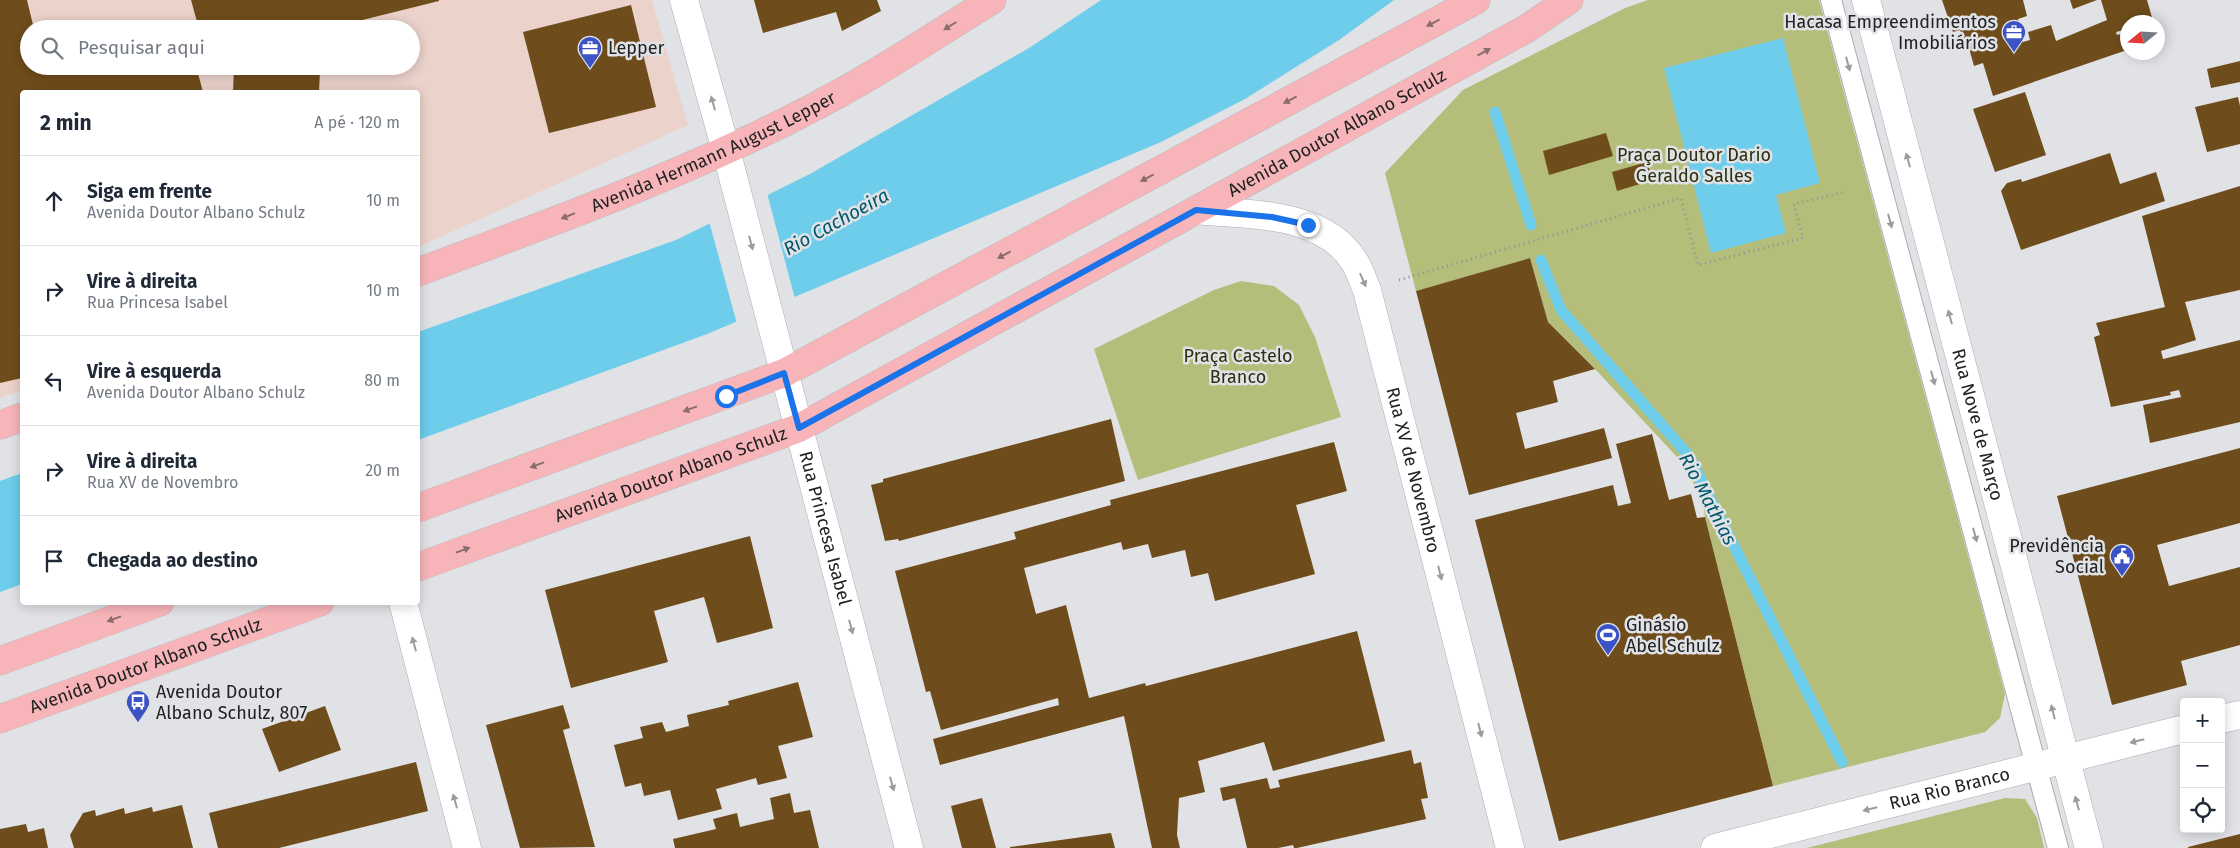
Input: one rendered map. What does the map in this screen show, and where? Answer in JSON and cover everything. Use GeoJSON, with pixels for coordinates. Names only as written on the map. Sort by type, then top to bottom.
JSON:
{"type":"FeatureCollection","features":[{"type":"Feature","properties":{"kind":"main road","name":"Avenida Hermann August Lepper"},"geometry":{"type":"LineString","coordinates":[[420,271],[540,227],[676,173],[726,150],[841,93],[992,0]]}},
{"type":"Feature","properties":{"kind":"main road"},"geometry":{"type":"LineString","coordinates":[[420,507],[784,373],[1476,0]]}},
{"type":"Feature","properties":{"kind":"main road","name":"Avenida Doutor Albano Schulz"},"geometry":{"type":"LineString","coordinates":[[420,566],[799,428],[1526,29],[1570,1]]}},
{"type":"Feature","properties":{"kind":"main road"},"geometry":{"type":"LineString","coordinates":[[0,426],[20,418]]}},
{"type":"Feature","properties":{"kind":"main road"},"geometry":{"type":"LineString","coordinates":[[0,661],[152,605]]}},
{"type":"Feature","properties":{"kind":"main road","name":"Avenida Doutor Albano Schulz"},"geometry":{"type":"LineString","coordinates":[[0,719],[312,605]]}},
{"type":"Feature","properties":{"kind":"street","name":"Rua Princesa Isabel"},"geometry":{"type":"LineString","coordinates":[[684,0],[726,150],[909,848]]}},
{"type":"Feature","properties":{"kind":"street","name":"Rua Nove de Março"},"geometry":{"type":"LineString","coordinates":[[1866,0],[2089,848]]}},
{"type":"Feature","properties":{"kind":"street","name":"Rua XV de Novembro"},"geometry":{"type":"LineString","coordinates":[[1196,210],[1272,217],[1308,225],[1335,241],[1354,261],[1367,290],[1510,848]]}},
{"type":"Feature","properties":{"kind":"street"},"geometry":{"type":"LineString","coordinates":[[404,605],[468,848]]}},
{"type":"Feature","properties":{"kind":"street"},"geometry":{"type":"LineString","coordinates":[[2225,718],[2240,715]]}},
{"type":"Feature","properties":{"kind":"street","name":"Rua Rio Branco"},"geometry":{"type":"LineString","coordinates":[[1715,848],[2180,730]]}},
{"type":"Feature","properties":{"kind":"lane"},"geometry":{"type":"LineString","coordinates":[[1831,0],[2058,848]]}},
{"type":"Feature","properties":{"kind":"path"},"geometry":{"type":"LineString","coordinates":[[1367,290],[1681,198],[1698,265],[1803,238],[1794,204],[1845,192]]}},
{"type":"Feature","properties":{"kind":"shaded area","name":"Lepper"},"geometry":{"type":"Polygon","coordinates":[[[0,0],[652,0],[688,125],[420,246],[420,90],[20,90],[20,391],[0,398],[0,0]]]}},
{"type":"Feature","properties":{"kind":"green space","name":"Praça Doutor Dario Geraldo Salles"},"geometry":{"type":"Polygon","coordinates":[[[1648,0],[1819,0],[2005,694],[2000,718],[1985,732],[1773,786],[1705,517],[1702,497],[1678,458],[1548,322],[1530,258],[1416,291],[1385,173],[1463,90],[1625,8],[1648,0]]]}},
{"type":"Feature","properties":{"kind":"green space","name":"Praça Castelo Branco"},"geometry":{"type":"Polygon","coordinates":[[[1241,281],[1274,286],[1299,305],[1315,337],[1341,417],[1138,480],[1094,349],[1214,290],[1241,281]]]}},
{"type":"Feature","properties":{"kind":"green space"},"geometry":{"type":"Polygon","coordinates":[[[2005,798],[2025,799],[2037,818],[2044,848],[1807,848],[2005,798]]]}},
{"type":"Feature","properties":{"kind":"water","name":"Rio Cachoeira"},"geometry":{"type":"Polygon","coordinates":[[[1101,0],[1394,0],[1339,40],[1245,99],[1161,142],[707,334],[420,439],[420,331],[676,240],[810,174],[1029,48],[1101,0]]]}},
{"type":"Feature","properties":{"kind":"water"},"geometry":{"type":"Polygon","coordinates":[[[1783,38],[1820,183],[1776,195],[1786,233],[1711,253],[1664,68],[1783,38]]]}},
{"type":"Feature","properties":{"kind":"water"},"geometry":{"type":"Polygon","coordinates":[[[20,474],[20,585],[0,592],[0,481],[20,474]]]}},
{"type":"Feature","properties":{"kind":"pier"},"geometry":{"type":"Polygon","coordinates":[[[767,193],[795,299],[737,324],[709,221],[767,193]]]}},
{"type":"Feature","properties":{"kind":"building"},"geometry":{"type":"Polygon","coordinates":[[[0,0],[27,0],[32,20],[20,20],[20,75],[198,75],[202,90],[20,90],[20,378],[0,383],[0,0]]]}},
{"type":"Feature","properties":{"kind":"building"},"geometry":{"type":"Polygon","coordinates":[[[191,0],[439,0],[362,20],[197,20],[191,0]]]}},
{"type":"Feature","properties":{"kind":"building"},"geometry":{"type":"Polygon","coordinates":[[[754,0],[877,0],[881,11],[842,31],[836,12],[763,33],[754,0]]]}},
{"type":"Feature","properties":{"kind":"building","name":"Hacasa Empreendimentos Imobiliários"},"geometry":{"type":"Polygon","coordinates":[[[1942,0],[2023,0],[2027,16],[2018,19],[2023,42],[2030,40],[2028,32],[2051,25],[2056,41],[2107,20],[2101,0],[2147,0],[2151,15],[2120,15],[2120,31],[2116,32],[2117,35],[2120,34],[2120,52],[1993,96],[1983,63],[1974,66],[1967,41],[1964,42],[1960,30],[1953,32],[1942,0]]]}},
{"type":"Feature","properties":{"kind":"building"},"geometry":{"type":"Polygon","coordinates":[[[2070,0],[2097,0],[2073,9],[2070,0]]]}},
{"type":"Feature","properties":{"kind":"building","name":"Lepper"},"geometry":{"type":"Polygon","coordinates":[[[631,5],[656,107],[549,133],[523,32],[631,5]]]}},
{"type":"Feature","properties":{"kind":"building"},"geometry":{"type":"Polygon","coordinates":[[[2240,61],[2240,82],[2211,88],[2207,69],[2240,61]]]}},
{"type":"Feature","properties":{"kind":"building"},"geometry":{"type":"Polygon","coordinates":[[[234,75],[320,75],[319,90],[233,90],[234,75]]]}},
{"type":"Feature","properties":{"kind":"building"},"geometry":{"type":"Polygon","coordinates":[[[2025,92],[2046,155],[1995,172],[1973,109],[2025,92]]]}},
{"type":"Feature","properties":{"kind":"building"},"geometry":{"type":"Polygon","coordinates":[[[2238,97],[2240,106],[2240,144],[2207,152],[2195,107],[2238,97]]]}},
{"type":"Feature","properties":{"kind":"building"},"geometry":{"type":"Polygon","coordinates":[[[1606,133],[1613,156],[1549,175],[1543,151],[1606,133]]]}},
{"type":"Feature","properties":{"kind":"building"},"geometry":{"type":"Polygon","coordinates":[[[2110,153],[2120,184],[2156,172],[2165,201],[2021,250],[2001,191],[2007,183],[2021,179],[2022,182],[2110,153]]]}},
{"type":"Feature","properties":{"kind":"building"},"geometry":{"type":"Polygon","coordinates":[[[1647,162],[1653,180],[1617,191],[1612,172],[1647,162]]]}},
{"type":"Feature","properties":{"kind":"building"},"geometry":{"type":"Polygon","coordinates":[[[2240,186],[2240,290],[2185,302],[2196,340],[2161,351],[2163,359],[2240,340],[2240,422],[2150,443],[2143,405],[2181,397],[2179,390],[2170,392],[2171,395],[2111,407],[2094,337],[2100,335],[2096,323],[2165,307],[2142,216],[2240,186]]]}},
{"type":"Feature","properties":{"kind":"building"},"geometry":{"type":"Polygon","coordinates":[[[1530,258],[1548,322],[1595,369],[1553,381],[1558,402],[1516,413],[1525,449],[1604,428],[1612,458],[1469,495],[1416,291],[1530,258]]]}},
{"type":"Feature","properties":{"kind":"building"},"geometry":{"type":"Polygon","coordinates":[[[1111,419],[1125,481],[899,541],[898,539],[885,541],[871,485],[883,482],[883,479],[1111,419]]]}},
{"type":"Feature","properties":{"kind":"building","name":"Ginásio Abel Schulz"},"geometry":{"type":"Polygon","coordinates":[[[1652,434],[1669,500],[1691,494],[1697,518],[1705,517],[1773,786],[1559,841],[1475,520],[1613,485],[1618,506],[1631,503],[1616,444],[1652,434]]]}},
{"type":"Feature","properties":{"kind":"building"},"geometry":{"type":"Polygon","coordinates":[[[1334,442],[1347,491],[1296,505],[1315,574],[1215,601],[1208,573],[1191,577],[1185,550],[1152,558],[1148,544],[1123,550],[1121,542],[1024,568],[1036,614],[1066,605],[1089,698],[1145,683],[1146,686],[1357,631],[1385,741],[1273,771],[1264,742],[1198,761],[1205,792],[1179,798],[1177,835],[1180,848],[1152,848],[1124,716],[940,765],[933,739],[1059,705],[1058,698],[941,730],[930,691],[926,692],[895,571],[1016,539],[1014,532],[1111,505],[1110,500],[1334,442]]]}},
{"type":"Feature","properties":{"kind":"building","name":"Previdência Social"},"geometry":{"type":"Polygon","coordinates":[[[2240,448],[2240,523],[2157,545],[2169,586],[2240,567],[2240,645],[2181,661],[2187,685],[2112,705],[2057,496],[2240,448]]]}},
{"type":"Feature","properties":{"kind":"building"},"geometry":{"type":"Polygon","coordinates":[[[750,536],[773,628],[717,643],[704,597],[654,611],[668,662],[571,688],[545,590],[750,536]]]}},
{"type":"Feature","properties":{"kind":"building"},"geometry":{"type":"Polygon","coordinates":[[[798,682],[813,737],[778,746],[787,778],[758,785],[756,778],[716,789],[722,809],[678,820],[670,790],[644,796],[641,783],[625,787],[614,745],[643,738],[640,727],[662,722],[666,732],[689,726],[687,715],[729,705],[728,701],[798,682]]]}},
{"type":"Feature","properties":{"kind":"building"},"geometry":{"type":"Polygon","coordinates":[[[563,705],[570,728],[563,730],[595,847],[520,848],[486,725],[563,705]]]}},
{"type":"Feature","properties":{"kind":"building"},"geometry":{"type":"Polygon","coordinates":[[[325,706],[341,750],[279,772],[262,729],[325,706]]]}},
{"type":"Feature","properties":{"kind":"building"},"geometry":{"type":"Polygon","coordinates":[[[1411,750],[1414,764],[1421,762],[1428,798],[1421,799],[1426,819],[1297,848],[1294,848],[1293,845],[1278,848],[1247,848],[1235,798],[1223,801],[1220,788],[1267,778],[1270,789],[1280,787],[1278,780],[1411,750]]]}},
{"type":"Feature","properties":{"kind":"building"},"geometry":{"type":"Polygon","coordinates":[[[416,762],[428,811],[279,848],[218,848],[209,813],[416,762]]]}},
{"type":"Feature","properties":{"kind":"building"},"geometry":{"type":"Polygon","coordinates":[[[790,793],[794,813],[810,810],[819,848],[675,848],[673,839],[716,829],[713,819],[737,813],[740,827],[774,819],[770,798],[790,793]]]}},
{"type":"Feature","properties":{"kind":"building"},"geometry":{"type":"Polygon","coordinates":[[[982,798],[996,848],[962,848],[951,806],[982,798]]]}},
{"type":"Feature","properties":{"kind":"building"},"geometry":{"type":"Polygon","coordinates":[[[182,805],[193,848],[74,848],[70,835],[83,813],[95,810],[96,816],[124,808],[125,814],[152,807],[153,812],[182,805]]]}},
{"type":"Feature","properties":{"kind":"building"},"geometry":{"type":"Polygon","coordinates":[[[26,824],[28,832],[44,828],[48,848],[0,848],[0,829],[26,824]]]}},
{"type":"Feature","properties":{"kind":"building"},"geometry":{"type":"Polygon","coordinates":[[[1111,833],[1115,848],[1010,848],[1010,847],[1111,833]]]}},
{"type":"Feature","properties":{"kind":"building"},"geometry":{"type":"Polygon","coordinates":[[[2240,834],[2240,848],[2188,848],[2188,847],[2240,834]]]}},
{"type":"Feature","properties":{"kind":"waterway","name":"Rio Mathias"},"geometry":{"type":"LineString","coordinates":[[1495,112],[1531,225]]}},
{"type":"Feature","properties":{"kind":"waterway","name":"Rio Mathias"},"geometry":{"type":"LineString","coordinates":[[1541,260],[1561,310],[1689,456],[1842,762]]}},
{"type":"Feature","properties":{"kind":"place","name":"Hacasa Empreendimentos Imobiliários"},"geometry":{"type":"Point","coordinates":[2014,53]}},
{"type":"Feature","properties":{"kind":"place","name":"Lepper"},"geometry":{"type":"Point","coordinates":[590,69]}},
{"type":"Feature","properties":{"kind":"place","name":"Previdência Social"},"geometry":{"type":"Point","coordinates":[2122,577]}},
{"type":"Feature","properties":{"kind":"place","name":"Ginásio Abel Schulz"},"geometry":{"type":"Point","coordinates":[1608,656]}},
{"type":"Feature","properties":{"kind":"place","name":"Avenida Doutor Albano Schulz, 807"},"geometry":{"type":"Point","coordinates":[138,723]}},
{"type":"Feature","properties":{"kind":"route"},"geometry":{"type":"LineString","coordinates":[[726,396],[784,373],[799,428],[1196,210],[1272,217],[1308,225]]}}]}
